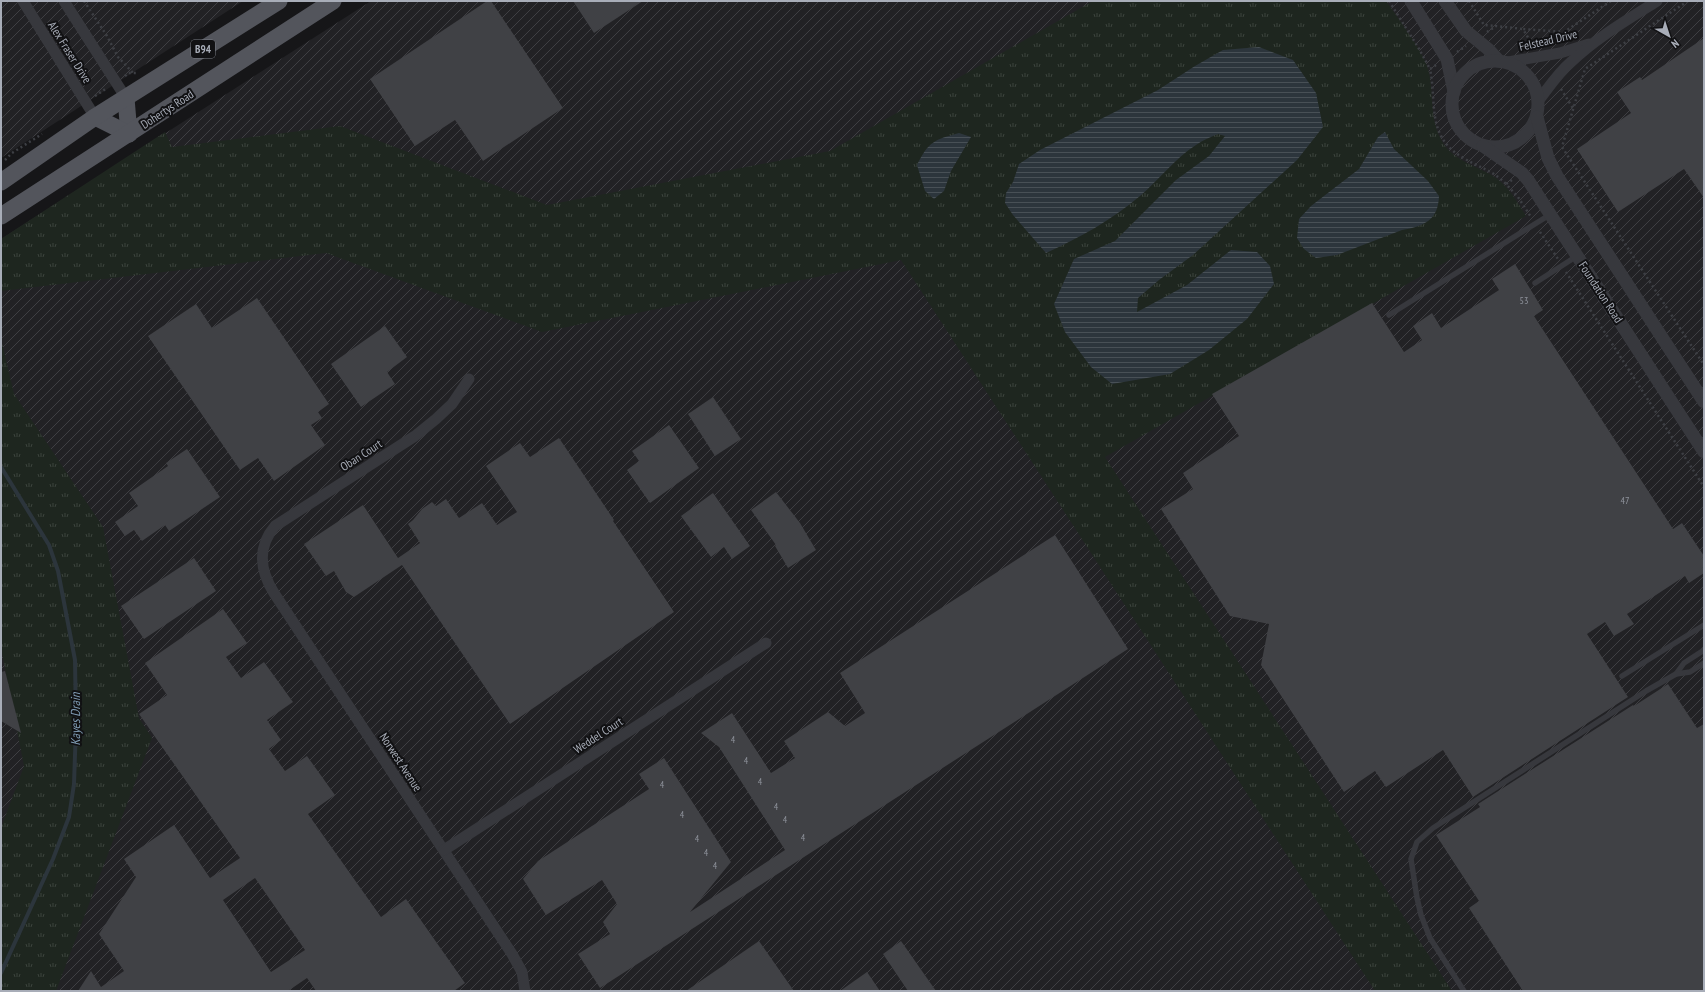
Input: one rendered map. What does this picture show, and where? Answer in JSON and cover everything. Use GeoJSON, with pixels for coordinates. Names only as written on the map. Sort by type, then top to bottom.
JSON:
{"type":"FeatureCollection","features":[{"type":"Feature","properties":{"kind":"main road","name":"B94"},"geometry":{"type":"LineString","coordinates":[[1,182],[95,117],[279,1]]}},
{"type":"Feature","properties":{"kind":"main road","name":"Dohertys Road"},"geometry":{"type":"LineString","coordinates":[[1,216],[333,1]]}},
{"type":"Feature","properties":{"kind":"main road"},"geometry":{"type":"LineString","coordinates":[[126,98],[129,134]]}},
{"type":"Feature","properties":{"kind":"main road"},"geometry":{"type":"LineString","coordinates":[[95,117],[129,134]]}},
{"type":"Feature","properties":{"kind":"street","name":"Alex Fraser Drive"},"geometry":{"type":"LineString","coordinates":[[24,1],[95,117]]}},
{"type":"Feature","properties":{"kind":"street","name":"Alex Fraser Drive"},"geometry":{"type":"LineString","coordinates":[[64,1],[126,98]]}},
{"type":"Feature","properties":{"kind":"street"},"geometry":{"type":"LineString","coordinates":[[1411,1],[1447,59],[1454,92]]}},
{"type":"Feature","properties":{"kind":"street"},"geometry":{"type":"LineString","coordinates":[[1445,1],[1466,31],[1504,62],[1520,68],[1529,77],[1536,88],[1539,100],[1537,117],[1531,129],[1522,139],[1510,146],[1496,148],[1483,146],[1470,140],[1460,131],[1454,119],[1452,106],[1454,92],[1460,79],[1471,68],[1485,62],[1504,62]]}},
{"type":"Feature","properties":{"kind":"street","name":"Felstead Drive"},"geometry":{"type":"LineString","coordinates":[[1539,100],[1561,72],[1593,42],[1657,1]]}},
{"type":"Feature","properties":{"kind":"street","name":"Felstead Drive"},"geometry":{"type":"LineString","coordinates":[[1504,62],[1560,53],[1593,42]]}},
{"type":"Feature","properties":{"kind":"street"},"geometry":{"type":"LineString","coordinates":[[1537,117],[1548,158],[1557,176],[1704,402]]}},
{"type":"Feature","properties":{"kind":"street","name":"Foundation Road"},"geometry":{"type":"LineString","coordinates":[[1483,146],[1522,173],[1535,189],[1704,452]]}},
{"type":"Feature","properties":{"kind":"street","name":"Oban Court"},"geometry":{"type":"LineString","coordinates":[[264,546],[266,538],[276,526],[415,436],[436,419],[452,404],[469,379]]}},
{"type":"Feature","properties":{"kind":"street","name":"Norwest Avenue"},"geometry":{"type":"LineString","coordinates":[[264,546],[263,565],[268,583],[512,954],[522,972],[525,991]]}},
{"type":"Feature","properties":{"kind":"street","name":"Weddel Court"},"geometry":{"type":"LineString","coordinates":[[444,850],[766,643]]}},
{"type":"Feature","properties":{"kind":"lane"},"geometry":{"type":"LineString","coordinates":[[1389,315],[1551,214]]}},
{"type":"Feature","properties":{"kind":"lane"},"geometry":{"type":"LineString","coordinates":[[1535,283],[1578,255]]}},
{"type":"Feature","properties":{"kind":"lane"},"geometry":{"type":"LineString","coordinates":[[1622,676],[1704,625]]}},
{"type":"Feature","properties":{"kind":"lane"},"geometry":{"type":"LineString","coordinates":[[1676,674],[1684,663],[1704,650]]}},
{"type":"Feature","properties":{"kind":"lane"},"geometry":{"type":"LineString","coordinates":[[1464,991],[1430,938],[1421,915],[1411,858],[1417,842],[1433,828],[1646,691],[1676,674],[1690,672],[1704,663]]}},
{"type":"Feature","properties":{"kind":"path"},"geometry":{"type":"LineString","coordinates":[[84,1],[107,36],[118,57],[133,73]]}},
{"type":"Feature","properties":{"kind":"path"},"geometry":{"type":"LineString","coordinates":[[1389,1],[1418,46],[1430,69]]}},
{"type":"Feature","properties":{"kind":"path"},"geometry":{"type":"LineString","coordinates":[[1469,1],[1484,25],[1496,26]]}},
{"type":"Feature","properties":{"kind":"path"},"geometry":{"type":"LineString","coordinates":[[1688,1],[1586,70],[1562,148],[1704,365]]}},
{"type":"Feature","properties":{"kind":"shaded area"},"geometry":{"type":"Polygon","coordinates":[[[1,1],[243,1],[1,158],[1,1]]]}},
{"type":"Feature","properties":{"kind":"shaded area"},"geometry":{"type":"Polygon","coordinates":[[[371,1],[1704,1],[1704,991],[1,991],[1,239],[371,1]]]}},
{"type":"Feature","properties":{"kind":"shaded area"},"geometry":{"type":"Polygon","coordinates":[[[1259,47],[1293,60],[1316,93],[1323,127],[1297,160],[1193,255],[1159,280],[1138,298],[1137,312],[1187,285],[1231,250],[1257,252],[1270,266],[1274,284],[1247,319],[1209,350],[1170,374],[1112,384],[1091,367],[1065,332],[1054,304],[1074,259],[1115,241],[1176,180],[1209,156],[1225,136],[1218,134],[1188,150],[1147,190],[1118,213],[1083,235],[1046,253],[1013,215],[1005,203],[1006,193],[1013,182],[1019,164],[1040,150],[1158,90],[1223,50],[1259,47]]]}},
{"type":"Feature","properties":{"kind":"shaded area"},"geometry":{"type":"Polygon","coordinates":[[[1385,132],[1394,149],[1428,181],[1439,196],[1436,211],[1424,224],[1402,230],[1337,255],[1316,258],[1304,249],[1297,238],[1299,219],[1311,206],[1359,169],[1378,137],[1385,132]]]}},
{"type":"Feature","properties":{"kind":"shaded area"},"geometry":{"type":"Polygon","coordinates":[[[959,133],[971,137],[951,171],[944,191],[934,199],[925,191],[917,165],[929,146],[938,140],[959,133]]]}},
{"type":"Feature","properties":{"kind":"green space"},"geometry":{"type":"Polygon","coordinates":[[[1093,1],[1386,1],[1410,35],[1421,53],[1428,69],[1435,125],[1443,143],[1454,155],[1501,182],[1513,196],[1526,216],[1105,457],[1452,991],[1375,991],[901,260],[542,332],[326,253],[1,291],[1,239],[165,132],[172,147],[340,126],[547,205],[830,151],[1093,1]]]}},
{"type":"Feature","properties":{"kind":"green space"},"geometry":{"type":"Polygon","coordinates":[[[1,339],[14,394],[103,527],[139,718],[152,738],[56,991],[1,991],[1,828],[24,766],[1,648],[1,339]]]}},
{"type":"Feature","properties":{"kind":"building"},"geometry":{"type":"Polygon","coordinates":[[[487,1],[491,1],[563,108],[483,161],[455,120],[415,146],[370,79],[487,1]]]}},
{"type":"Feature","properties":{"kind":"building"},"geometry":{"type":"Polygon","coordinates":[[[573,1],[643,1],[594,33],[573,1]]]}},
{"type":"Feature","properties":{"kind":"building"},"geometry":{"type":"Polygon","coordinates":[[[1704,38],[1704,198],[1684,169],[1618,212],[1577,149],[1631,113],[1617,92],[1640,77],[1642,80],[1704,38]]]}},
{"type":"Feature","properties":{"kind":"building"},"geometry":{"type":"Polygon","coordinates":[[[1515,264],[1543,310],[1534,316],[1673,529],[1682,523],[1704,556],[1704,573],[1689,583],[1685,576],[1627,614],[1634,624],[1614,636],[1605,622],[1587,634],[1628,697],[1473,797],[1443,750],[1386,787],[1375,771],[1344,792],[1261,665],[1269,624],[1230,616],[1161,509],[1193,489],[1183,473],[1239,436],[1212,394],[1372,303],[1404,352],[1422,340],[1413,326],[1432,313],[1441,328],[1499,290],[1492,279],[1515,264]]]}},
{"type":"Feature","properties":{"kind":"building"},"geometry":{"type":"Polygon","coordinates":[[[257,298],[329,404],[318,412],[322,418],[311,425],[325,445],[274,481],[258,458],[240,470],[148,336],[196,304],[212,328],[257,298]]]}},
{"type":"Feature","properties":{"kind":"building"},"geometry":{"type":"Polygon","coordinates":[[[385,326],[407,357],[387,372],[395,384],[361,407],[331,364],[385,326]]]}},
{"type":"Feature","properties":{"kind":"building"},"geometry":{"type":"Polygon","coordinates":[[[713,397],[741,439],[715,456],[688,414],[713,397]]]}},
{"type":"Feature","properties":{"kind":"building"},"geometry":{"type":"Polygon","coordinates":[[[669,425],[699,468],[650,503],[627,470],[639,461],[632,451],[669,425]]]}},
{"type":"Feature","properties":{"kind":"building"},"geometry":{"type":"Polygon","coordinates":[[[559,438],[674,612],[510,724],[402,565],[354,597],[346,592],[334,571],[326,576],[304,544],[363,505],[398,558],[420,543],[408,524],[422,509],[432,502],[436,506],[446,499],[459,518],[482,503],[497,525],[517,512],[486,466],[520,443],[530,457],[559,438]]]}},
{"type":"Feature","properties":{"kind":"building"},"geometry":{"type":"Polygon","coordinates":[[[187,449],[220,497],[169,531],[165,525],[142,541],[134,530],[125,536],[115,522],[138,506],[129,493],[168,466],[166,463],[187,449]]]}},
{"type":"Feature","properties":{"kind":"building"},"geometry":{"type":"Polygon","coordinates":[[[776,492],[800,523],[816,550],[788,568],[775,546],[776,545],[751,510],[776,492]]]}},
{"type":"Feature","properties":{"kind":"building"},"geometry":{"type":"Polygon","coordinates":[[[713,493],[750,546],[732,559],[724,547],[711,557],[681,516],[713,493]]]}},
{"type":"Feature","properties":{"kind":"building"},"geometry":{"type":"Polygon","coordinates":[[[1055,535],[1128,649],[600,988],[578,954],[610,934],[603,922],[617,904],[602,880],[546,915],[523,879],[538,861],[649,789],[639,774],[664,758],[731,862],[690,912],[785,850],[719,747],[701,733],[732,713],[771,773],[795,758],[784,741],[828,712],[845,726],[865,713],[840,673],[1055,535]]]}},
{"type":"Feature","properties":{"kind":"building"},"geometry":{"type":"Polygon","coordinates":[[[194,558],[216,591],[144,639],[121,606],[194,558]]]}},
{"type":"Feature","properties":{"kind":"building"},"geometry":{"type":"Polygon","coordinates":[[[223,609],[247,643],[226,657],[241,678],[264,662],[293,702],[267,720],[281,740],[269,749],[285,771],[307,756],[335,795],[308,814],[381,917],[406,899],[465,983],[454,991],[316,991],[307,978],[288,991],[78,991],[91,971],[101,987],[124,971],[99,934],[136,877],[124,859],[174,825],[210,878],[240,858],[139,714],[167,695],[145,663],[223,609]],[[255,878],[223,900],[271,972],[305,950],[255,878]]]}},
{"type":"Feature","properties":{"kind":"building"},"geometry":{"type":"Polygon","coordinates":[[[5,671],[21,733],[1,721],[1,672],[5,671]]]}},
{"type":"Feature","properties":{"kind":"building"},"geometry":{"type":"Polygon","coordinates":[[[1668,684],[1697,728],[1704,724],[1704,991],[1523,991],[1469,908],[1479,901],[1436,835],[1480,807],[1478,804],[1668,684]]]}},
{"type":"Feature","properties":{"kind":"building"},"geometry":{"type":"Polygon","coordinates":[[[759,941],[794,991],[686,991],[759,941]]]}},
{"type":"Feature","properties":{"kind":"building"},"geometry":{"type":"Polygon","coordinates":[[[901,941],[936,991],[908,991],[883,954],[901,941]]]}},
{"type":"Feature","properties":{"kind":"building"},"geometry":{"type":"Polygon","coordinates":[[[867,972],[880,991],[840,991],[867,972]]]}},
{"type":"Feature","properties":{"kind":"waterway","name":"Kayes Drain"},"geometry":{"type":"LineString","coordinates":[[1,467],[49,545],[58,571],[75,660],[76,726],[74,784],[69,817],[53,859],[1,973]]}}]}
